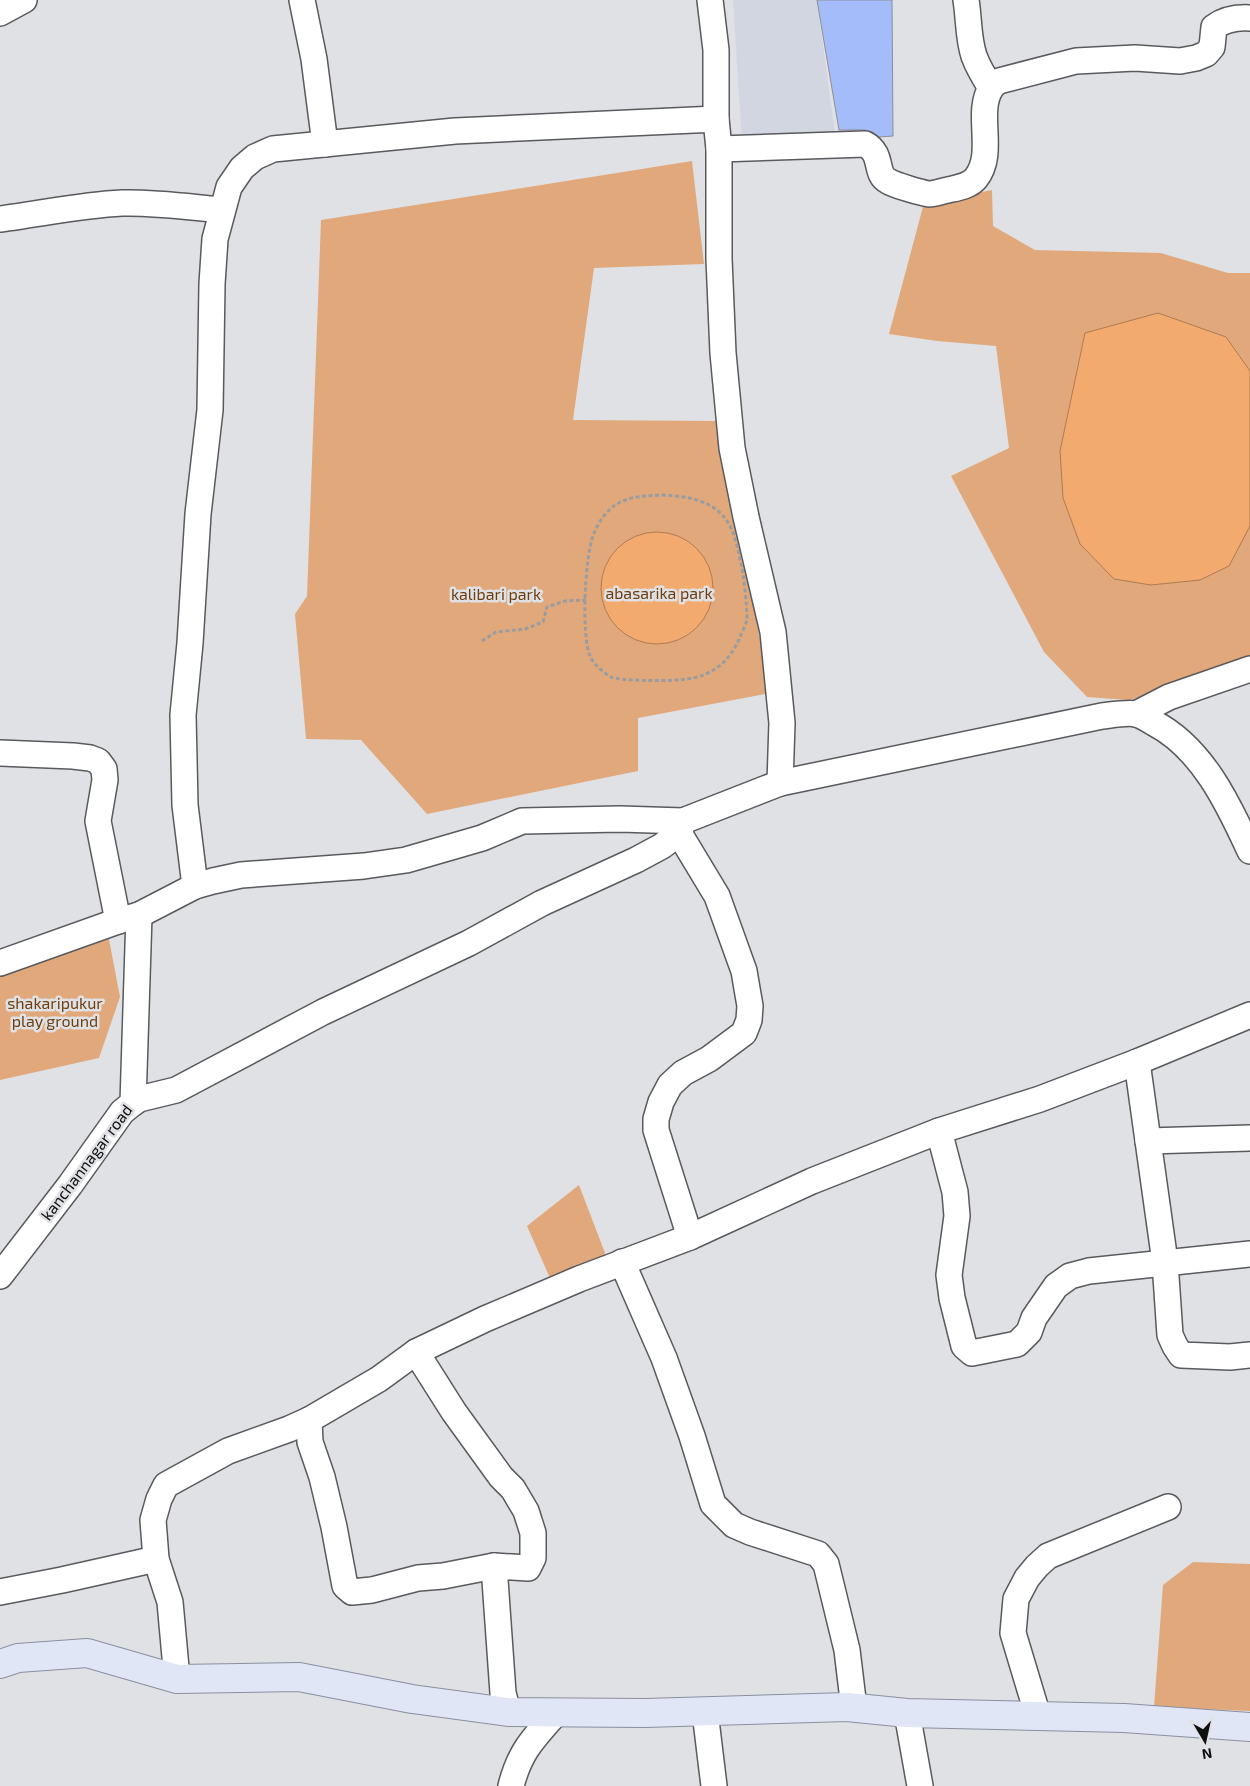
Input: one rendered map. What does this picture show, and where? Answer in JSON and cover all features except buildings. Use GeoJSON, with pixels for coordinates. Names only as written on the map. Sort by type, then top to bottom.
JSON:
{"type":"FeatureCollection","features":[{"type":"Feature","properties":{"kind":"main road"},"geometry":{"type":"LineString","coordinates":[[0,1664],[18,1658],[87,1653],[177,1679],[299,1677],[412,1698],[508,1712],[645,1713],[854,1708],[907,1713],[1124,1718],[1250,1727]]}},
{"type":"Feature","properties":{"kind":"street"},"geometry":{"type":"LineString","coordinates":[[0,12],[24,0]]}},
{"type":"Feature","properties":{"kind":"street"},"geometry":{"type":"LineString","coordinates":[[302,0],[314,60],[325,144]]}},
{"type":"Feature","properties":{"kind":"street"},"geometry":{"type":"LineString","coordinates":[[710,0],[716,50],[716,119],[719,149],[719,268],[732,448],[744,509],[773,632],[782,723],[780,783]]}},
{"type":"Feature","properties":{"kind":"street"},"geometry":{"type":"LineString","coordinates":[[966,0],[973,55],[980,71],[991,88]]}},
{"type":"Feature","properties":{"kind":"street"},"geometry":{"type":"LineString","coordinates":[[719,149],[865,144],[871,147],[877,155],[882,176],[888,181],[929,194],[964,186],[975,179],[984,162],[986,101],[991,88],[999,80],[1076,61],[1135,58],[1180,60],[1196,58],[1206,54],[1212,47],[1214,27],[1227,19],[1250,18]]}},
{"type":"Feature","properties":{"kind":"street"},"geometry":{"type":"LineString","coordinates":[[195,886],[185,805],[183,715],[190,643],[198,514],[210,410],[212,284],[215,240],[229,187],[242,168],[255,157],[273,149],[454,130],[716,119]]}},
{"type":"Feature","properties":{"kind":"street"},"geometry":{"type":"LineString","coordinates":[[0,219],[95,205],[123,203],[147,203],[222,210]]}},
{"type":"Feature","properties":{"kind":"street"},"geometry":{"type":"LineString","coordinates":[[133,1103],[139,1099],[176,1090],[323,1012],[469,943],[542,903],[636,860],[662,846],[681,827],[780,783],[1077,720],[1136,714],[1169,697],[1250,669]]}},
{"type":"Feature","properties":{"kind":"street"},"geometry":{"type":"LineString","coordinates":[[1136,714],[1174,735],[1187,748],[1214,782],[1233,814],[1250,851]]}},
{"type":"Feature","properties":{"kind":"street","name":"kanchannagar road"},"geometry":{"type":"LineString","coordinates":[[0,753],[90,758],[98,761],[104,769],[98,821],[128,918],[133,1103],[122,1112],[70,1185],[0,1276]]}},
{"type":"Feature","properties":{"kind":"street"},"geometry":{"type":"LineString","coordinates":[[0,963],[128,918],[195,886],[241,875],[364,866],[406,860],[482,838],[522,822],[620,819],[681,827]]}},
{"type":"Feature","properties":{"kind":"street"},"geometry":{"type":"LineString","coordinates":[[681,827],[717,896],[744,971],[750,1006],[749,1020],[744,1033],[709,1060],[683,1073],[670,1086],[661,1102],[656,1119],[656,1130],[690,1237]]}},
{"type":"Feature","properties":{"kind":"street"},"geometry":{"type":"LineString","coordinates":[[177,1679],[170,1602],[156,1559],[153,1520],[159,1499],[166,1485],[228,1451],[309,1420],[379,1379],[416,1352],[485,1319],[622,1262],[690,1237],[812,1181],[939,1131],[1040,1099],[1137,1062],[1250,1014]]}},
{"type":"Feature","properties":{"kind":"street"},"geometry":{"type":"LineString","coordinates":[[1137,1062],[1165,1262],[1170,1335],[1181,1354],[1230,1357],[1250,1355]]}},
{"type":"Feature","properties":{"kind":"street"},"geometry":{"type":"LineString","coordinates":[[939,1131],[955,1192],[957,1216],[949,1275],[952,1298],[964,1346],[972,1354],[1017,1344],[1029,1332],[1034,1318],[1056,1286],[1070,1276],[1089,1271],[1250,1254]]}},
{"type":"Feature","properties":{"kind":"street"},"geometry":{"type":"LineString","coordinates":[[1148,1141],[1250,1138]]}},
{"type":"Feature","properties":{"kind":"street"},"geometry":{"type":"LineString","coordinates":[[622,1262],[664,1358],[692,1436],[713,1504],[734,1525],[818,1554],[826,1564],[847,1650],[854,1708]]}},
{"type":"Feature","properties":{"kind":"street"},"geometry":{"type":"LineString","coordinates":[[309,1420],[310,1442],[322,1477],[345,1586],[348,1590],[352,1592],[372,1590],[418,1578],[442,1576],[494,1566],[528,1568],[533,1558],[532,1534],[526,1511],[513,1489],[501,1477],[454,1412],[416,1352]]}},
{"type":"Feature","properties":{"kind":"street"},"geometry":{"type":"LineString","coordinates":[[1038,1716],[1013,1633],[1016,1599],[1028,1578],[1048,1556],[1168,1507]]}},
{"type":"Feature","properties":{"kind":"street"},"geometry":{"type":"LineString","coordinates":[[0,1592],[156,1559]]}},
{"type":"Feature","properties":{"kind":"street"},"geometry":{"type":"LineString","coordinates":[[494,1566],[503,1693],[508,1712]]}},
{"type":"Feature","properties":{"kind":"street"},"geometry":{"type":"LineString","coordinates":[[706,1712],[714,1786]]}},
{"type":"Feature","properties":{"kind":"street"},"geometry":{"type":"LineString","coordinates":[[511,1786],[516,1767],[529,1742],[556,1713]]}},
{"type":"Feature","properties":{"kind":"street"},"geometry":{"type":"LineString","coordinates":[[907,1713],[920,1786]]}},
{"type":"Feature","properties":{"kind":"path"},"geometry":{"type":"LineString","coordinates":[[682,496],[702,501],[723,516],[729,524],[735,538],[743,572],[747,621],[735,649],[719,668],[702,676],[677,680],[612,677],[595,664],[590,657],[585,600],[590,546],[603,516],[619,502],[632,498],[682,496]]}},
{"type":"Feature","properties":{"kind":"path"},"geometry":{"type":"LineString","coordinates":[[482,641],[496,632],[525,629],[543,622],[547,606],[565,601],[585,600]]}},
{"type":"Feature","properties":{"kind":"shaded area"},"geometry":{"type":"Polygon","coordinates":[[[733,0],[817,0],[835,134],[742,142],[733,0]]]}},
{"type":"Feature","properties":{"kind":"shaded area"},"geometry":{"type":"Polygon","coordinates":[[[1158,313],[1226,337],[1250,371],[1250,526],[1229,566],[1200,580],[1151,585],[1114,579],[1080,544],[1063,498],[1060,451],[1085,333],[1158,313]]]}},
{"type":"Feature","properties":{"kind":"shaded area"},"geometry":{"type":"Polygon","coordinates":[[[657,532],[679,536],[697,548],[709,566],[713,588],[709,610],[697,628],[679,640],[657,644],[635,640],[617,628],[605,610],[601,588],[605,566],[617,548],[635,536],[657,532]]]}},
{"type":"Feature","properties":{"kind":"green space","name":"kalibari park"},"geometry":{"type":"Polygon","coordinates":[[[692,161],[704,264],[594,268],[573,420],[719,421],[770,693],[638,718],[638,771],[427,814],[361,740],[306,739],[295,614],[307,596],[321,220],[692,161]]]}},
{"type":"Feature","properties":{"kind":"green space"},"geometry":{"type":"Polygon","coordinates":[[[992,190],[993,226],[1035,250],[1161,253],[1228,273],[1250,273],[1250,655],[1213,691],[1188,687],[1128,700],[1087,697],[1044,652],[951,476],[1009,448],[996,346],[937,341],[889,334],[924,203],[992,190]]]}},
{"type":"Feature","properties":{"kind":"green space","name":"shakaripukur play ground"},"geometry":{"type":"Polygon","coordinates":[[[108,934],[120,997],[99,1058],[0,1080],[0,973],[108,934]]]}},
{"type":"Feature","properties":{"kind":"green space"},"geometry":{"type":"Polygon","coordinates":[[[579,1185],[605,1253],[597,1271],[553,1285],[527,1226],[579,1185]]]}},
{"type":"Feature","properties":{"kind":"green space"},"geometry":{"type":"Polygon","coordinates":[[[1193,1562],[1250,1564],[1250,1711],[1154,1707],[1163,1585],[1193,1562]]]}},
{"type":"Feature","properties":{"kind":"park label","name":"abasarika park"},"geometry":{"type":"Point","coordinates":[659,592]}}]}
